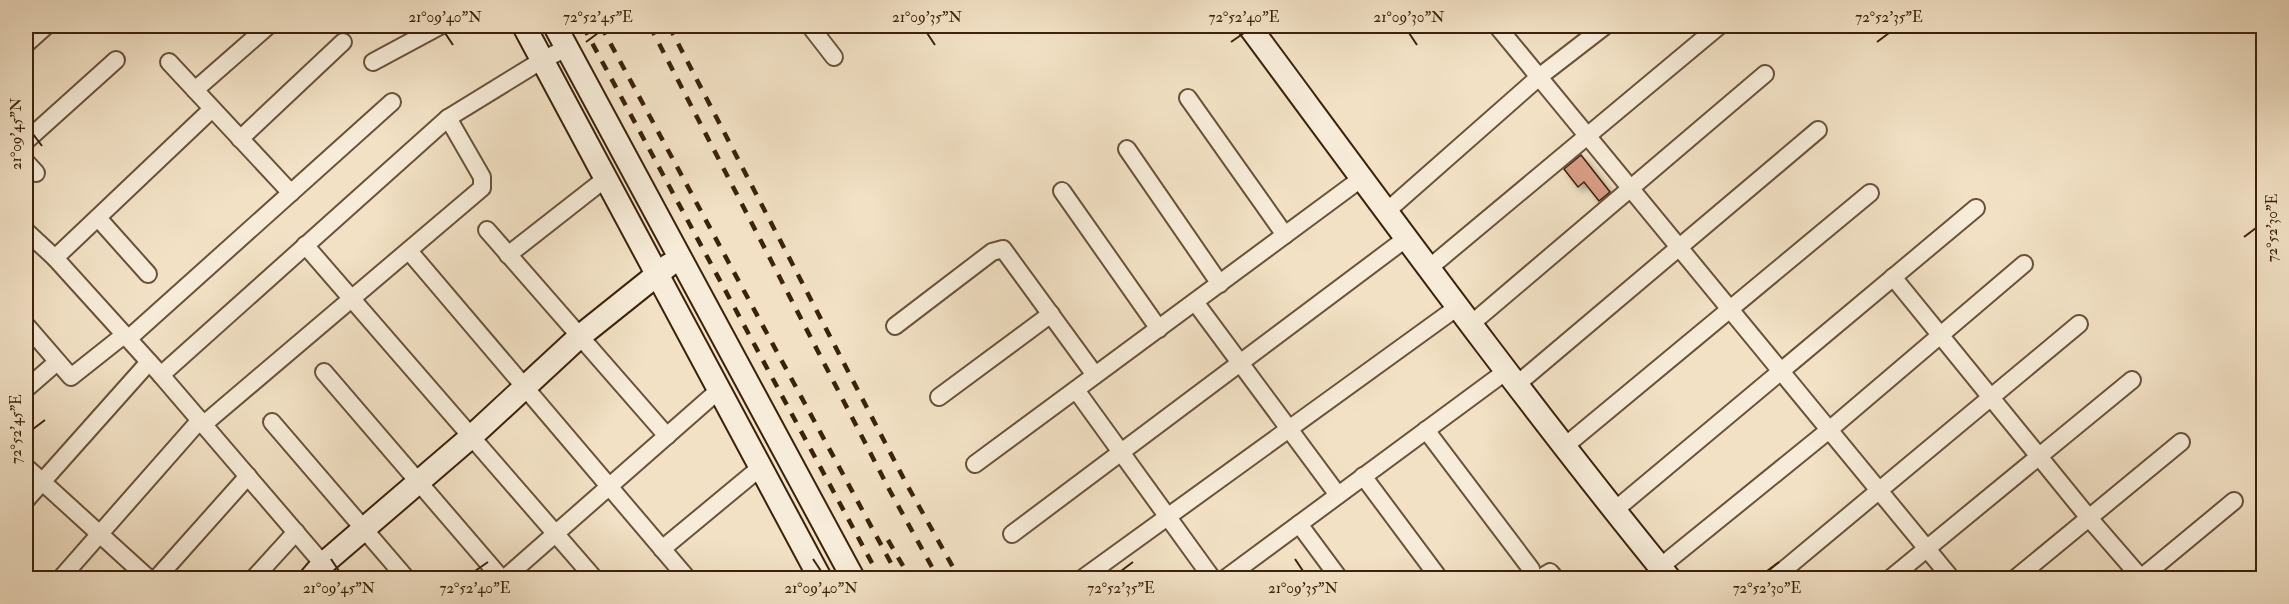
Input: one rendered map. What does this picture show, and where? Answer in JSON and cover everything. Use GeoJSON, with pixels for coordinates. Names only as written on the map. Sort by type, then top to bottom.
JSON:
{"type":"FeatureCollection","features":[{"type":"Feature","properties":{"kind":"street"},"geometry":{"type":"LineString","coordinates":[[26,44],[46,26]]}},
{"type":"Feature","properties":{"kind":"street"},"geometry":{"type":"LineString","coordinates":[[195,90],[268,26]]}},
{"type":"Feature","properties":{"kind":"street"},"geometry":{"type":"LineString","coordinates":[[373,62],[440,26]]}},
{"type":"Feature","properties":{"kind":"street"},"geometry":{"type":"LineString","coordinates":[[524,26],[544,58],[605,179],[820,579]]}},
{"type":"Feature","properties":{"kind":"street"},"geometry":{"type":"LineString","coordinates":[[555,26],[680,254],[853,579]]}},
{"type":"Feature","properties":{"kind":"street"},"geometry":{"type":"LineString","coordinates":[[810,26],[834,57]]}},
{"type":"Feature","properties":{"kind":"street"},"geometry":{"type":"LineString","coordinates":[[1249,26],[1408,237],[1510,379],[1664,573],[2024,264]]}},
{"type":"Feature","properties":{"kind":"street"},"geometry":{"type":"LineString","coordinates":[[1497,26],[1951,579]]}},
{"type":"Feature","properties":{"kind":"street"},"geometry":{"type":"LineString","coordinates":[[1387,211],[1539,76],[1605,26]]}},
{"type":"Feature","properties":{"kind":"street"},"geometry":{"type":"LineString","coordinates":[[1429,268],[1719,26]]}},
{"type":"Feature","properties":{"kind":"street"},"geometry":{"type":"LineString","coordinates":[[240,139],[343,42]]}},
{"type":"Feature","properties":{"kind":"street"},"geometry":{"type":"LineString","coordinates":[[161,375],[448,118],[544,58],[567,48]]}},
{"type":"Feature","properties":{"kind":"street"},"geometry":{"type":"LineString","coordinates":[[26,141],[116,60]]}},
{"type":"Feature","properties":{"kind":"street"},"geometry":{"type":"LineString","coordinates":[[169,62],[291,193]]}},
{"type":"Feature","properties":{"kind":"street"},"geometry":{"type":"LineString","coordinates":[[1083,579],[1289,429],[1465,315],[1631,188],[1765,74]]}},
{"type":"Feature","properties":{"kind":"street"},"geometry":{"type":"LineString","coordinates":[[1188,98],[1285,235]]}},
{"type":"Feature","properties":{"kind":"street"},"geometry":{"type":"LineString","coordinates":[[26,325],[68,375],[76,375],[126,337],[392,102]]}},
{"type":"Feature","properties":{"kind":"street"},"geometry":{"type":"LineString","coordinates":[[55,258],[212,109]]}},
{"type":"Feature","properties":{"kind":"street"},"geometry":{"type":"LineString","coordinates":[[61,579],[202,422],[351,300],[482,188],[482,177],[448,118]]}},
{"type":"Feature","properties":{"kind":"street"},"geometry":{"type":"LineString","coordinates":[[1236,576],[1299,524],[1426,430],[1510,379],[1679,247],[1818,130]]}},
{"type":"Feature","properties":{"kind":"street"},"geometry":{"type":"LineString","coordinates":[[1127,149],[1220,284]]}},
{"type":"Feature","properties":{"kind":"street"},"geometry":{"type":"LineString","coordinates":[[975,464],[1362,178]]}},
{"type":"Feature","properties":{"kind":"street"},"geometry":{"type":"LineString","coordinates":[[508,255],[605,179]]}},
{"type":"Feature","properties":{"kind":"street"},"geometry":{"type":"LineString","coordinates":[[1062,191],[1159,328]]}},
{"type":"Feature","properties":{"kind":"street"},"geometry":{"type":"LineString","coordinates":[[1565,446],[1870,193]]}},
{"type":"Feature","properties":{"kind":"street"},"geometry":{"type":"LineString","coordinates":[[1615,510],[1976,208]]}},
{"type":"Feature","properties":{"kind":"street"},"geometry":{"type":"LineString","coordinates":[[98,218],[148,274]]}},
{"type":"Feature","properties":{"kind":"street"},"geometry":{"type":"LineString","coordinates":[[487,230],[667,436]]}},
{"type":"Feature","properties":{"kind":"street"},"geometry":{"type":"LineString","coordinates":[[26,231],[55,258],[202,422],[296,532],[317,571],[472,436],[579,337],[658,276],[680,254]]}},
{"type":"Feature","properties":{"kind":"street"},"geometry":{"type":"LineString","coordinates":[[1012,534],[1408,237]]}},
{"type":"Feature","properties":{"kind":"street"},"geometry":{"type":"LineString","coordinates":[[305,245],[594,579]]}},
{"type":"Feature","properties":{"kind":"street"},"geometry":{"type":"LineString","coordinates":[[895,326],[998,248],[1008,252],[1095,375]]}},
{"type":"Feature","properties":{"kind":"street"},"geometry":{"type":"LineString","coordinates":[[409,251],[687,579]]}},
{"type":"Feature","properties":{"kind":"street"},"geometry":{"type":"LineString","coordinates":[[1893,277],[2038,457],[2141,579],[2234,501]]}},
{"type":"Feature","properties":{"kind":"street"},"geometry":{"type":"LineString","coordinates":[[1195,302],[1338,495]]}},
{"type":"Feature","properties":{"kind":"street"},"geometry":{"type":"LineString","coordinates":[[939,397],[1051,314]]}},
{"type":"Feature","properties":{"kind":"street"},"geometry":{"type":"LineString","coordinates":[[1774,579],[2079,324]]}},
{"type":"Feature","properties":{"kind":"street"},"geometry":{"type":"LineString","coordinates":[[26,389],[57,362]]}},
{"type":"Feature","properties":{"kind":"street"},"geometry":{"type":"LineString","coordinates":[[26,500],[149,362]]}},
{"type":"Feature","properties":{"kind":"street"},"geometry":{"type":"LineString","coordinates":[[324,372],[417,483],[503,579],[719,390]]}},
{"type":"Feature","properties":{"kind":"street"},"geometry":{"type":"LineString","coordinates":[[1891,579],[2132,380]]}},
{"type":"Feature","properties":{"kind":"street"},"geometry":{"type":"LineString","coordinates":[[1076,390],[1212,579]]}},
{"type":"Feature","properties":{"kind":"street"},"geometry":{"type":"LineString","coordinates":[[272,422],[406,579]]}},
{"type":"Feature","properties":{"kind":"street"},"geometry":{"type":"LineString","coordinates":[[1426,430],[1536,574],[1550,572],[1555,579]]}},
{"type":"Feature","properties":{"kind":"street"},"geometry":{"type":"LineString","coordinates":[[2016,579],[2181,442]]}},
{"type":"Feature","properties":{"kind":"street"},"geometry":{"type":"LineString","coordinates":[[26,467],[148,579]]}},
{"type":"Feature","properties":{"kind":"street"},"geometry":{"type":"LineString","coordinates":[[662,549],[760,467]]}},
{"type":"Feature","properties":{"kind":"street"},"geometry":{"type":"LineString","coordinates":[[157,579],[248,476]]}},
{"type":"Feature","properties":{"kind":"street"},"geometry":{"type":"LineString","coordinates":[[1364,476],[1439,579]]}},
{"type":"Feature","properties":{"kind":"street"},"geometry":{"type":"LineString","coordinates":[[1299,524],[1339,579]]}},
{"type":"Feature","properties":{"kind":"street"},"geometry":{"type":"LineString","coordinates":[[254,579],[296,532]]}},
{"type":"Feature","properties":{"kind":"building"},"geometry":{"type":"Polygon","coordinates":[[[1581,155],[1610,192],[1599,201],[1584,182],[1578,187],[1564,169],[1581,155]]]}},
{"type":"Feature","properties":{"kind":"railway"},"geometry":{"type":"LineString","coordinates":[[583,26],[880,578]]}},
{"type":"Feature","properties":{"kind":"railway"},"geometry":{"type":"LineString","coordinates":[[601,26],[899,578]]}},
{"type":"Feature","properties":{"kind":"railway"},"geometry":{"type":"LineString","coordinates":[[650,26],[890,491],[938,578]]}},
{"type":"Feature","properties":{"kind":"railway"},"geometry":{"type":"LineString","coordinates":[[669,26],[906,483],[959,578]]}},
{"type":"Feature","properties":{"kind":"railway"},"geometry":{"type":"LineString","coordinates":[[888,540],[910,578]]}}]}
